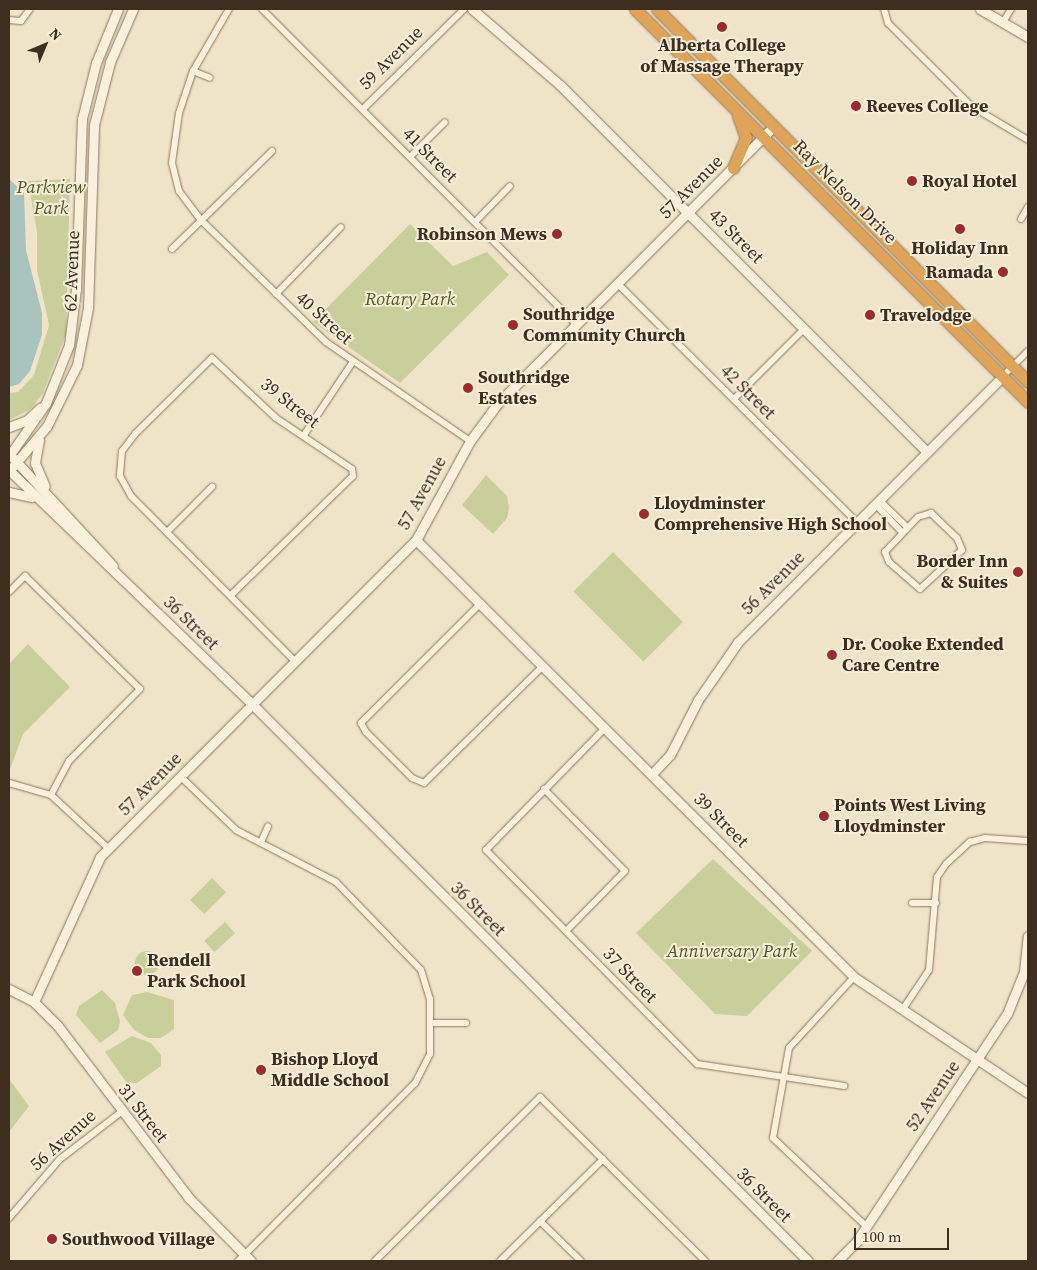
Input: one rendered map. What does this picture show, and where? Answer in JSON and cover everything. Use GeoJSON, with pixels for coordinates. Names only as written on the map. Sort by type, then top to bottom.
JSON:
{"type":"FeatureCollection","features":[{"type":"Feature","properties":{"kind":"highway","name":"Ray Nelson Drive"},"geometry":{"type":"LineString","coordinates":[[635,9],[1028,402]]}},
{"type":"Feature","properties":{"kind":"highway","name":"Ray Nelson Drive"},"geometry":{"type":"LineString","coordinates":[[657,9],[1028,382]]}},
{"type":"Feature","properties":{"kind":"highway"},"geometry":{"type":"LineString","coordinates":[[732,105],[746,138],[733,168]]}},
{"type":"Feature","properties":{"kind":"street"},"geometry":{"type":"LineString","coordinates":[[11,20],[21,21],[30,9]]}},
{"type":"Feature","properties":{"kind":"street","name":"62 Avenue"},"geometry":{"type":"LineString","coordinates":[[9,455],[46,403],[72,330],[78,156],[84,106],[118,9]]}},
{"type":"Feature","properties":{"kind":"street","name":"62 Avenue"},"geometry":{"type":"LineString","coordinates":[[17,463],[40,436],[69,386],[82,342],[94,125],[110,62],[133,9]]}},
{"type":"Feature","properties":{"kind":"street","name":"40 Street"},"geometry":{"type":"LineString","coordinates":[[229,9],[193,71],[173,138],[172,164],[180,191],[202,221],[276,294],[352,363],[470,440]]}},
{"type":"Feature","properties":{"kind":"street","name":"41 Street"},"geometry":{"type":"LineString","coordinates":[[262,9],[576,324]]}},
{"type":"Feature","properties":{"kind":"street","name":"59 Avenue"},"geometry":{"type":"LineString","coordinates":[[363,109],[464,9]]}},
{"type":"Feature","properties":{"kind":"street","name":"43 Street"},"geometry":{"type":"LineString","coordinates":[[472,9],[542,68],[927,452]]}},
{"type":"Feature","properties":{"kind":"street"},"geometry":{"type":"LineString","coordinates":[[884,9],[888,23],[971,106],[1028,140]]}},
{"type":"Feature","properties":{"kind":"street"},"geometry":{"type":"LineString","coordinates":[[980,9],[1028,37]]}},
{"type":"Feature","properties":{"kind":"street"},"geometry":{"type":"LineString","coordinates":[[1003,22],[1011,9]]}},
{"type":"Feature","properties":{"kind":"street"},"geometry":{"type":"LineString","coordinates":[[193,71],[210,78]]}},
{"type":"Feature","properties":{"kind":"street"},"geometry":{"type":"LineString","coordinates":[[410,156],[445,122]]}},
{"type":"Feature","properties":{"kind":"street","name":"57 Avenue"},"geometry":{"type":"LineString","coordinates":[[34,1002],[80,897],[108,848],[416,540],[470,440],[498,403],[774,126]]}},
{"type":"Feature","properties":{"kind":"street"},"geometry":{"type":"LineString","coordinates":[[172,249],[272,151]]}},
{"type":"Feature","properties":{"kind":"street"},"geometry":{"type":"LineString","coordinates":[[475,222],[510,186]]}},
{"type":"Feature","properties":{"kind":"street"},"geometry":{"type":"LineString","coordinates":[[1021,219],[1028,207]]}},
{"type":"Feature","properties":{"kind":"street"},"geometry":{"type":"LineString","coordinates":[[276,294],[341,227]]}},
{"type":"Feature","properties":{"kind":"street","name":"42 Street"},"geometry":{"type":"LineString","coordinates":[[617,283],[856,522]]}},
{"type":"Feature","properties":{"kind":"street"},"geometry":{"type":"LineString","coordinates":[[734,399],[804,329]]}},
{"type":"Feature","properties":{"kind":"street","name":"56 Avenue"},"geometry":{"type":"LineString","coordinates":[[652,774],[670,755],[698,700],[738,642],[1028,351]]}},
{"type":"Feature","properties":{"kind":"street","name":"39 Street"},"geometry":{"type":"LineString","coordinates":[[167,532],[124,486],[118,466],[122,451],[207,363],[218,360],[276,418],[352,470],[353,476],[231,595]]}},
{"type":"Feature","properties":{"kind":"street"},"geometry":{"type":"LineString","coordinates":[[304,436],[352,363]]}},
{"type":"Feature","properties":{"kind":"street"},"geometry":{"type":"LineString","coordinates":[[9,427],[27,420],[46,403]]}},
{"type":"Feature","properties":{"kind":"street"},"geometry":{"type":"LineString","coordinates":[[40,436],[35,463],[53,499]]}},
{"type":"Feature","properties":{"kind":"street","name":"36 Street"},"geometry":{"type":"LineString","coordinates":[[9,455],[53,499],[124,580]]}},
{"type":"Feature","properties":{"kind":"street"},"geometry":{"type":"LineString","coordinates":[[9,471],[17,463]]}},
{"type":"Feature","properties":{"kind":"street","name":"36 Street"},"geometry":{"type":"LineString","coordinates":[[9,471],[252,704],[808,1261]]}},
{"type":"Feature","properties":{"kind":"street"},"geometry":{"type":"LineString","coordinates":[[212,487],[167,532],[294,660]]}},
{"type":"Feature","properties":{"kind":"street"},"geometry":{"type":"LineString","coordinates":[[9,492],[38,500]]}},
{"type":"Feature","properties":{"kind":"street"},"geometry":{"type":"LineString","coordinates":[[877,502],[905,530]]}},
{"type":"Feature","properties":{"kind":"street"},"geometry":{"type":"LineString","coordinates":[[931,513],[962,547],[925,588],[913,587],[886,557],[887,548],[905,530],[923,514],[931,513]]}},
{"type":"Feature","properties":{"kind":"street","name":"39 Street"},"geometry":{"type":"LineString","coordinates":[[416,540],[854,977],[1028,1093]]}},
{"type":"Feature","properties":{"kind":"street"},"geometry":{"type":"LineString","coordinates":[[9,592],[25,576],[39,587],[140,689],[69,761],[51,795]]}},
{"type":"Feature","properties":{"kind":"street"},"geometry":{"type":"LineString","coordinates":[[481,603],[361,723],[412,778],[424,783],[543,666]]}},
{"type":"Feature","properties":{"kind":"street"},"geometry":{"type":"LineString","coordinates":[[566,931],[625,871],[544,789],[605,728]]}},
{"type":"Feature","properties":{"kind":"street"},"geometry":{"type":"LineString","coordinates":[[181,777],[236,830],[336,882],[417,966],[429,989],[430,1054],[415,1083],[244,1259]]}},
{"type":"Feature","properties":{"kind":"street"},"geometry":{"type":"LineString","coordinates":[[9,783],[51,795],[108,848]]}},
{"type":"Feature","properties":{"kind":"street","name":"37 Street"},"geometry":{"type":"LineString","coordinates":[[544,789],[488,845],[486,850],[697,1064],[844,1086]]}},
{"type":"Feature","properties":{"kind":"street"},"geometry":{"type":"LineString","coordinates":[[261,842],[268,826]]}},
{"type":"Feature","properties":{"kind":"street"},"geometry":{"type":"LineString","coordinates":[[903,1009],[929,970],[938,878],[970,842],[997,837],[1028,841]]}},
{"type":"Feature","properties":{"kind":"street"},"geometry":{"type":"LineString","coordinates":[[912,903],[936,903]]}},
{"type":"Feature","properties":{"kind":"street","name":"52 Avenue"},"geometry":{"type":"LineString","coordinates":[[836,1261],[866,1226],[978,1059],[1017,995],[1028,936]]}},
{"type":"Feature","properties":{"kind":"street"},"geometry":{"type":"LineString","coordinates":[[854,977],[797,1036],[782,1078],[773,1138],[866,1226]]}},
{"type":"Feature","properties":{"kind":"street","name":"31 Street"},"geometry":{"type":"LineString","coordinates":[[9,989],[34,1002],[58,1026],[121,1112],[189,1198],[244,1259]]}},
{"type":"Feature","properties":{"kind":"street"},"geometry":{"type":"LineString","coordinates":[[431,1022],[466,1023]]}},
{"type":"Feature","properties":{"kind":"street"},"geometry":{"type":"LineString","coordinates":[[376,1261],[540,1097],[705,1261]]}},
{"type":"Feature","properties":{"kind":"street","name":"56 Avenue"},"geometry":{"type":"LineString","coordinates":[[9,1218],[60,1159],[121,1112]]}},
{"type":"Feature","properties":{"kind":"street"},"geometry":{"type":"LineString","coordinates":[[500,1261],[602,1159]]}},
{"type":"Feature","properties":{"kind":"street"},"geometry":{"type":"LineString","coordinates":[[540,1221],[581,1261]]}},
{"type":"Feature","properties":{"kind":"green space","name":"Parkview Park"},"geometry":{"type":"Polygon","coordinates":[[[70,179],[66,334],[43,393],[31,409],[9,420],[9,393],[18,392],[34,375],[49,325],[37,270],[37,232],[28,181],[70,179]]]}},
{"type":"Feature","properties":{"kind":"green space","name":"Rotary Park"},"geometry":{"type":"Polygon","coordinates":[[[410,224],[453,266],[487,252],[509,275],[400,383],[313,322],[410,224]]]}},
{"type":"Feature","properties":{"kind":"green space"},"geometry":{"type":"Polygon","coordinates":[[[486,475],[507,496],[509,507],[507,518],[493,534],[462,505],[486,475]]]}},
{"type":"Feature","properties":{"kind":"green space"},"geometry":{"type":"Polygon","coordinates":[[[613,552],[683,622],[643,662],[573,592],[613,552]]]}},
{"type":"Feature","properties":{"kind":"green space"},"geometry":{"type":"Polygon","coordinates":[[[28,644],[70,687],[23,734],[9,772],[9,664],[28,644]]]}},
{"type":"Feature","properties":{"kind":"green space","name":"Anniversary Park"},"geometry":{"type":"Polygon","coordinates":[[[713,859],[812,951],[747,1016],[715,1014],[636,933],[713,859]]]}},
{"type":"Feature","properties":{"kind":"green space"},"geometry":{"type":"Polygon","coordinates":[[[212,878],[226,892],[204,914],[190,900],[212,878]]]}},
{"type":"Feature","properties":{"kind":"green space"},"geometry":{"type":"Polygon","coordinates":[[[225,922],[235,933],[214,952],[204,941],[225,922]]]}},
{"type":"Feature","properties":{"kind":"green space"},"geometry":{"type":"Polygon","coordinates":[[[147,951],[155,955],[159,963],[155,971],[147,975],[139,971],[135,963],[139,955],[147,951]]]}},
{"type":"Feature","properties":{"kind":"green space"},"geometry":{"type":"Polygon","coordinates":[[[102,990],[115,1003],[120,1022],[118,1030],[100,1043],[76,1015],[79,1006],[102,990]]]}},
{"type":"Feature","properties":{"kind":"green space"},"geometry":{"type":"Polygon","coordinates":[[[147,992],[174,1000],[174,1029],[161,1038],[148,1038],[134,1030],[123,1015],[132,995],[147,992]]]}},
{"type":"Feature","properties":{"kind":"green space"},"geometry":{"type":"Polygon","coordinates":[[[132,1036],[151,1043],[161,1055],[161,1066],[137,1083],[126,1082],[105,1052],[132,1036]]]}},
{"type":"Feature","properties":{"kind":"green space"},"geometry":{"type":"Polygon","coordinates":[[[9,1079],[29,1106],[9,1132],[9,1079]]]}},
{"type":"Feature","properties":{"kind":"water"},"geometry":{"type":"Polygon","coordinates":[[[9,179],[24,193],[26,250],[42,313],[42,335],[30,371],[19,384],[9,387],[9,179]]]}},
{"type":"Feature","properties":{"kind":"place","name":"Alberta College of Massage Therapy"},"geometry":{"type":"Point","coordinates":[722,27]}},
{"type":"Feature","properties":{"kind":"place","name":"Reeves College"},"geometry":{"type":"Point","coordinates":[856,106]}},
{"type":"Feature","properties":{"kind":"place","name":"Royal Hotel"},"geometry":{"type":"Point","coordinates":[912,181]}},
{"type":"Feature","properties":{"kind":"place","name":"Holiday Inn"},"geometry":{"type":"Point","coordinates":[960,229]}},
{"type":"Feature","properties":{"kind":"place","name":"Robinson Mews"},"geometry":{"type":"Point","coordinates":[557,234]}},
{"type":"Feature","properties":{"kind":"place","name":"Ramada"},"geometry":{"type":"Point","coordinates":[1003,272]}},
{"type":"Feature","properties":{"kind":"place","name":"Travelodge"},"geometry":{"type":"Point","coordinates":[870,315]}},
{"type":"Feature","properties":{"kind":"place","name":"Southridge Community Church"},"geometry":{"type":"Point","coordinates":[513,325]}},
{"type":"Feature","properties":{"kind":"place","name":"Southridge Estates"},"geometry":{"type":"Point","coordinates":[468,388]}},
{"type":"Feature","properties":{"kind":"place","name":"Lloydminster Comprehensive High School"},"geometry":{"type":"Point","coordinates":[644,514]}},
{"type":"Feature","properties":{"kind":"place","name":"Border Inn & Suites"},"geometry":{"type":"Point","coordinates":[1018,572]}},
{"type":"Feature","properties":{"kind":"place","name":"Dr. Cooke Extended Care Centre"},"geometry":{"type":"Point","coordinates":[832,655]}},
{"type":"Feature","properties":{"kind":"place","name":"Points West Living Lloydminster"},"geometry":{"type":"Point","coordinates":[824,816]}},
{"type":"Feature","properties":{"kind":"place","name":"Rendell Park School"},"geometry":{"type":"Point","coordinates":[137,971]}},
{"type":"Feature","properties":{"kind":"place","name":"Bishop Lloyd Middle School"},"geometry":{"type":"Point","coordinates":[261,1070]}},
{"type":"Feature","properties":{"kind":"place","name":"Southwood Village"},"geometry":{"type":"Point","coordinates":[52,1239]}}]}
